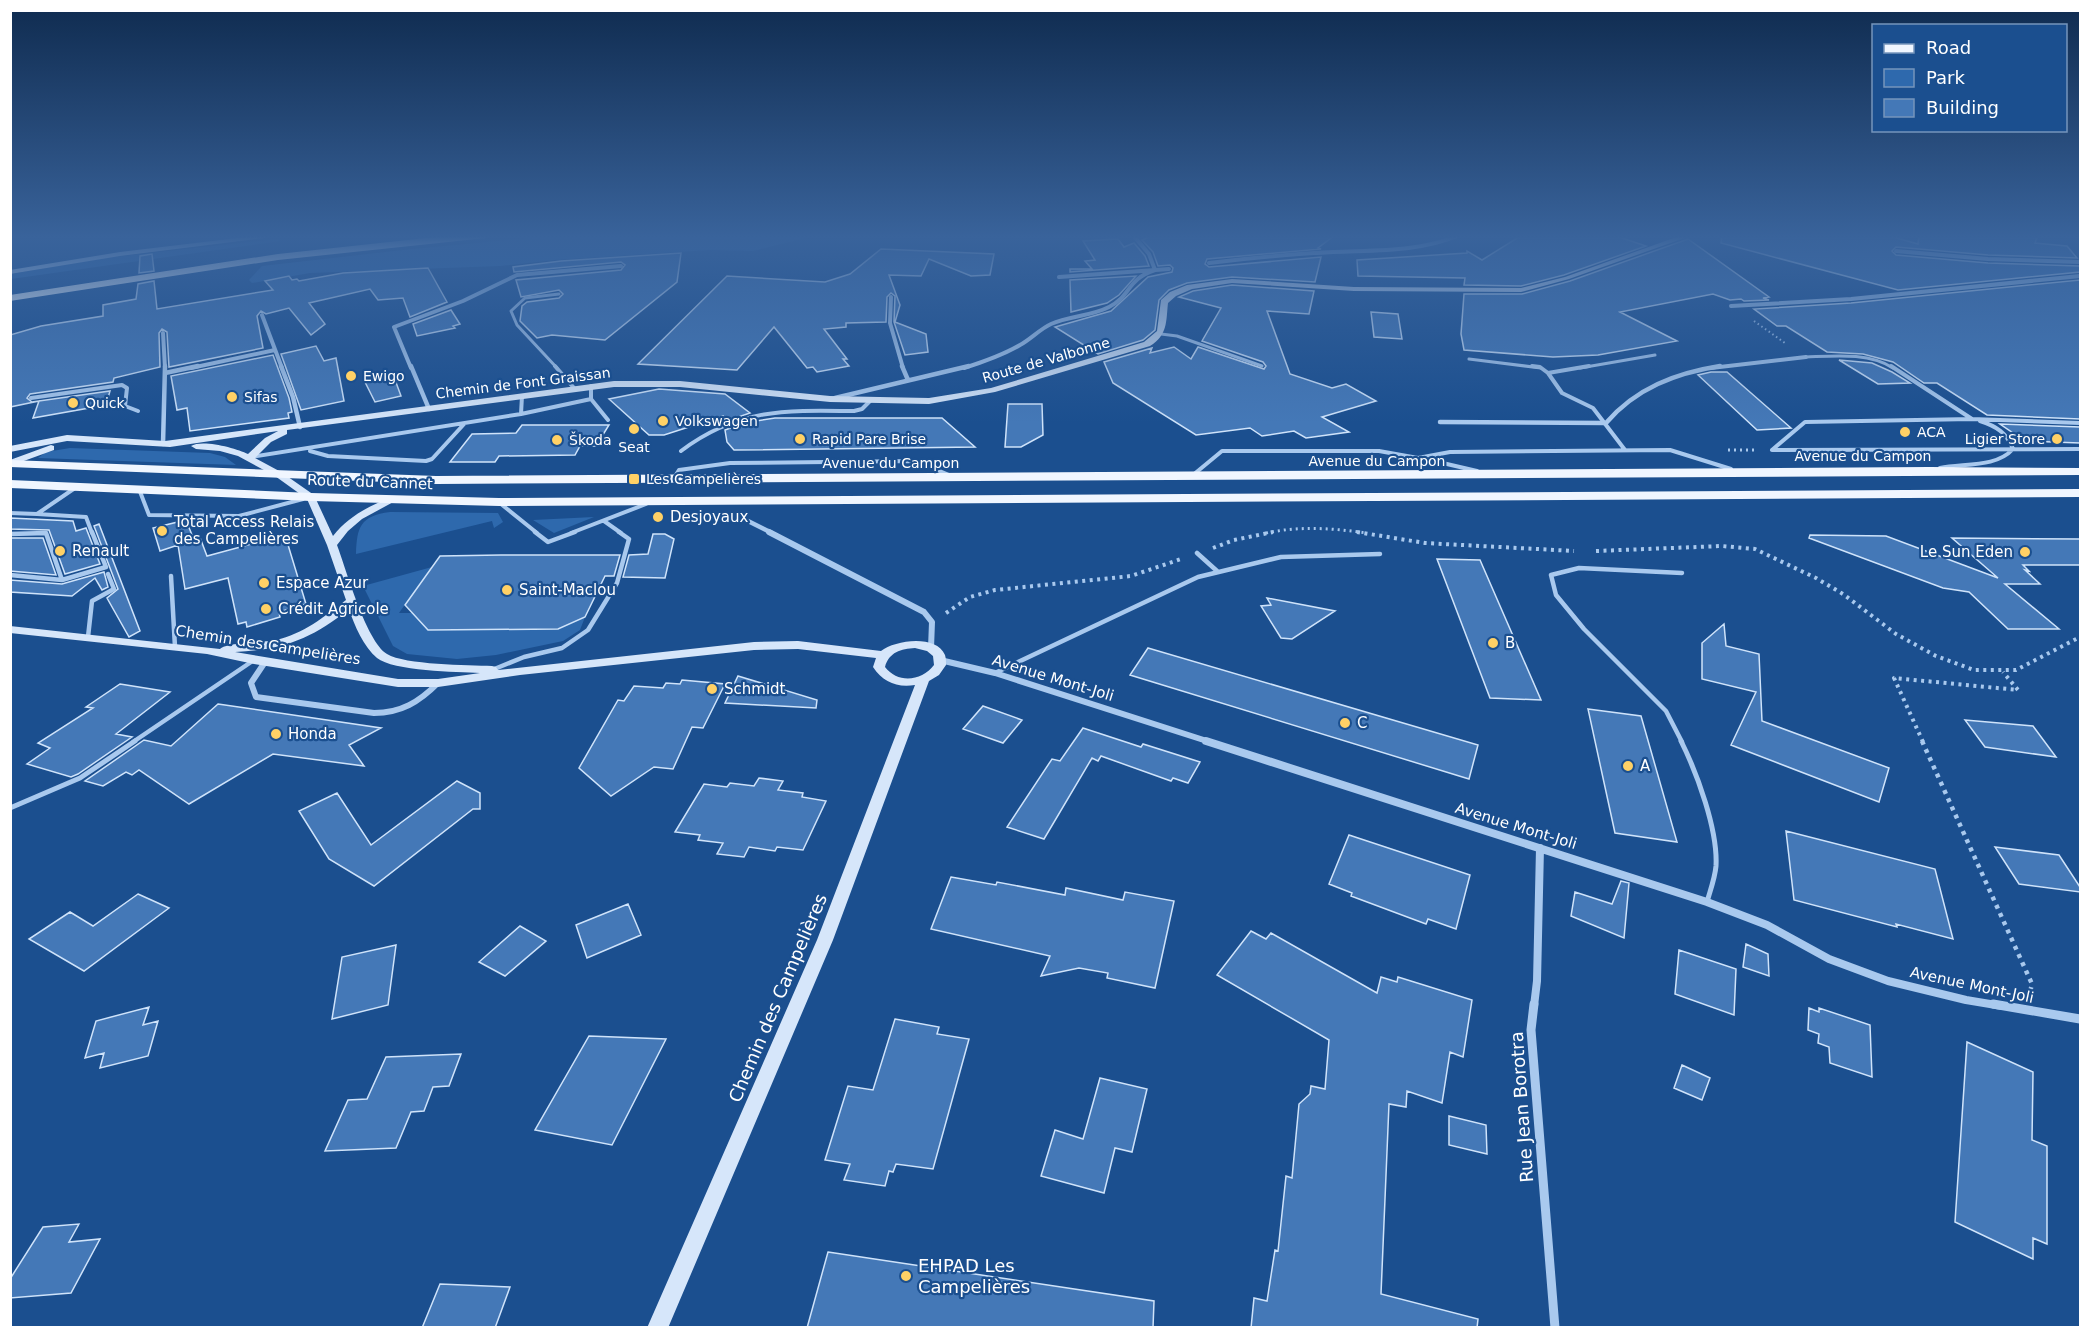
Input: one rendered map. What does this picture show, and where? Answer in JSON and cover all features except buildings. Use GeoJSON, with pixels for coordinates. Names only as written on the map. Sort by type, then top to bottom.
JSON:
{"type":"FeatureCollection","features":[{"type":"Feature","properties":{"kind":"main road","name":"Route du Cannet"},"geometry":{"type":"LineString","coordinates":[[10,463],[436,480],[674,479]]}},
{"type":"Feature","properties":{"kind":"main road","name":"Avenue du Campon"},"geometry":{"type":"LineString","coordinates":[[674,479],[2080,472]]}},
{"type":"Feature","properties":{"kind":"main road","name":"Route du Cannet"},"geometry":{"type":"LineString","coordinates":[[10,484],[311,498],[499,502],[2080,493]]}},
{"type":"Feature","properties":{"kind":"street"},"geometry":{"type":"LineString","coordinates":[[429,409],[394,327],[470,297]]}},
{"type":"Feature","properties":{"kind":"street"},"geometry":{"type":"LineString","coordinates":[[891,297],[890,323],[893,340],[908,380]]}},
{"type":"Feature","properties":{"kind":"street"},"geometry":{"type":"LineString","coordinates":[[830,399],[981,363],[1020,345],[1051,324],[1105,310],[1120,297]]}},
{"type":"Feature","properties":{"kind":"street"},"geometry":{"type":"LineString","coordinates":[[1161,334],[1164,302],[1169,297]]}},
{"type":"Feature","properties":{"kind":"street"},"geometry":{"type":"LineString","coordinates":[[1731,306],[1867,297]]}},
{"type":"Feature","properties":{"kind":"street"},"geometry":{"type":"LineString","coordinates":[[249,458],[268,440],[300,426],[293,397],[262,315]]}},
{"type":"Feature","properties":{"kind":"street"},"geometry":{"type":"LineString","coordinates":[[163,333],[165,373],[163,444]]}},
{"type":"Feature","properties":{"kind":"street","name":"Route de Valbonne"},"geometry":{"type":"LineString","coordinates":[[830,399],[929,401],[971,395],[1138,348],[1154,341],[1161,334]]}},
{"type":"Feature","properties":{"kind":"street"},"geometry":{"type":"LineString","coordinates":[[165,373],[275,350]]}},
{"type":"Feature","properties":{"kind":"street"},"geometry":{"type":"LineString","coordinates":[[1440,422],[1606,423],[1622,405],[1652,386],[1676,377],[1727,363],[1806,357]]}},
{"type":"Feature","properties":{"kind":"street","name":"Chemin de Font Graissan"},"geometry":{"type":"LineString","coordinates":[[163,444],[591,386],[680,384],[830,399]]}},
{"type":"Feature","properties":{"kind":"street"},"geometry":{"type":"LineString","coordinates":[[10,449],[67,438],[221,448],[249,458],[278,474],[311,498]]}},
{"type":"Feature","properties":{"kind":"street"},"geometry":{"type":"LineString","coordinates":[[10,463],[40,450],[93,440]]}},
{"type":"Feature","properties":{"kind":"street","name":"Chemin des Campelières"},"geometry":{"type":"LineString","coordinates":[[311,498],[332,545],[350,602],[364,631],[383,657],[420,666],[520,671]]}},
{"type":"Feature","properties":{"kind":"street"},"geometry":{"type":"LineString","coordinates":[[332,545],[341,530],[353,518],[392,500]]}},
{"type":"Feature","properties":{"kind":"street"},"geometry":{"type":"LineString","coordinates":[[748,521],[914,606],[933,622],[931,648]]}},
{"type":"Feature","properties":{"kind":"street"},"geometry":{"type":"LineString","coordinates":[[207,650],[278,645],[299,639],[316,629],[350,602]]}},
{"type":"Feature","properties":{"kind":"street","name":"Chemin des Campelières"},"geometry":{"type":"LineString","coordinates":[[10,628],[207,650],[259,661],[398,683],[438,683],[520,671],[754,646],[810,646],[883,655]]}},
{"type":"Feature","properties":{"kind":"street"},"geometry":{"type":"LineString","coordinates":[[906,645],[924,645],[931,648],[940,660],[937,671],[924,679],[904,682],[887,678],[879,667],[883,655],[889,650],[906,645]]}},
{"type":"Feature","properties":{"kind":"street","name":"Avenue Mont-Joli"},"geometry":{"type":"LineString","coordinates":[[940,660],[995,673],[1707,902],[1767,925],[1808,948],[1853,969],[1921,989],[2080,1019]]}},
{"type":"Feature","properties":{"kind":"street"},"geometry":{"type":"LineString","coordinates":[[259,661],[251,683],[251,690],[256,697],[374,714],[386,714],[412,706],[438,683]]}},
{"type":"Feature","properties":{"kind":"street","name":"Chemin des Campelières"},"geometry":{"type":"LineString","coordinates":[[657,1328],[825,940],[924,679]]}},
{"type":"Feature","properties":{"kind":"street","name":"Rue Jean Borotra"},"geometry":{"type":"LineString","coordinates":[[1540,848],[1537,981],[1531,1030],[1555,1328]]}},
{"type":"Feature","properties":{"kind":"lane"},"geometry":{"type":"LineString","coordinates":[[529,297],[514,305],[512,311],[517,325],[574,388]]}},
{"type":"Feature","properties":{"kind":"lane"},"geometry":{"type":"LineString","coordinates":[[1161,334],[1177,336],[1262,366]]}},
{"type":"Feature","properties":{"kind":"lane"},"geometry":{"type":"LineString","coordinates":[[1548,373],[1655,356]]}},
{"type":"Feature","properties":{"kind":"lane"},"geometry":{"type":"LineString","coordinates":[[1806,357],[1848,356],[1886,363],[1972,419],[1999,428],[2006,434],[2013,449]]}},
{"type":"Feature","properties":{"kind":"lane"},"geometry":{"type":"LineString","coordinates":[[1469,359],[1530,364],[1548,373],[1562,393],[1593,408],[1625,450]]}},
{"type":"Feature","properties":{"kind":"lane"},"geometry":{"type":"LineString","coordinates":[[31,398],[122,385],[127,388],[125,406],[138,411]]}},
{"type":"Feature","properties":{"kind":"lane"},"geometry":{"type":"LineString","coordinates":[[591,386],[591,399],[608,420]]}},
{"type":"Feature","properties":{"kind":"lane"},"geometry":{"type":"LineString","coordinates":[[521,414],[522,396]]}},
{"type":"Feature","properties":{"kind":"lane"},"geometry":{"type":"LineString","coordinates":[[310,451],[331,444],[521,414],[591,399]]}},
{"type":"Feature","properties":{"kind":"lane"},"geometry":{"type":"LineString","coordinates":[[681,451],[701,436],[755,416],[790,410],[854,411],[862,409],[870,401]]}},
{"type":"Feature","properties":{"kind":"lane"},"geometry":{"type":"LineString","coordinates":[[2080,423],[1972,419],[1805,422],[1772,450],[2080,449]]}},
{"type":"Feature","properties":{"kind":"lane"},"geometry":{"type":"LineString","coordinates":[[249,458],[285,451],[310,451],[328,456],[426,461],[432,459],[465,423]]}},
{"type":"Feature","properties":{"kind":"lane"},"geometry":{"type":"LineString","coordinates":[[1929,471],[1953,465],[1998,460],[2008,456],[2013,449]]}},
{"type":"Feature","properties":{"kind":"lane"},"geometry":{"type":"LineString","coordinates":[[1418,458],[1450,452],[1670,450],[1739,472]]}},
{"type":"Feature","properties":{"kind":"lane"},"geometry":{"type":"LineString","coordinates":[[1191,476],[1222,451],[1379,451],[1494,475]]}},
{"type":"Feature","properties":{"kind":"lane"},"geometry":{"type":"LineString","coordinates":[[37,514],[77,486]]}},
{"type":"Feature","properties":{"kind":"lane"},"geometry":{"type":"LineString","coordinates":[[139,489],[149,514],[239,516],[311,498]]}},
{"type":"Feature","properties":{"kind":"lane"},"geometry":{"type":"LineString","coordinates":[[499,502],[548,542],[651,502]]}},
{"type":"Feature","properties":{"kind":"lane"},"geometry":{"type":"LineString","coordinates":[[10,513],[86,517],[106,567],[62,580],[10,575]]}},
{"type":"Feature","properties":{"kind":"lane"},"geometry":{"type":"LineString","coordinates":[[492,670],[524,657],[562,648],[588,630],[617,583],[629,539],[604,520]]}},
{"type":"Feature","properties":{"kind":"lane"},"geometry":{"type":"LineString","coordinates":[[10,534],[46,533],[62,580]]}},
{"type":"Feature","properties":{"kind":"lane"},"geometry":{"type":"LineString","coordinates":[[1197,554],[1217,571]]}},
{"type":"Feature","properties":{"kind":"lane"},"geometry":{"type":"LineString","coordinates":[[995,673],[1198,577],[1217,571],[1281,557],[1380,554]]}},
{"type":"Feature","properties":{"kind":"lane"},"geometry":{"type":"LineString","coordinates":[[1682,573],[1579,567],[1551,575],[1556,596],[1584,629],[1666,711],[1694,766],[1714,839],[1716,867],[1707,902]]}},
{"type":"Feature","properties":{"kind":"lane"},"geometry":{"type":"LineString","coordinates":[[88,637],[92,601],[114,589],[108,574]]}},
{"type":"Feature","properties":{"kind":"lane"},"geometry":{"type":"LineString","coordinates":[[171,576],[175,647]]}},
{"type":"Feature","properties":{"kind":"lane"},"geometry":{"type":"LineString","coordinates":[[10,808],[81,778],[259,661]]}},
{"type":"Feature","properties":{"kind":"path"},"geometry":{"type":"LineString","coordinates":[[1731,306],[1806,357]]}},
{"type":"Feature","properties":{"kind":"path"},"geometry":{"type":"LineString","coordinates":[[933,622],[970,597],[995,590],[1131,576],[1234,540],[1286,529],[1334,528],[1425,543],[1575,551]]}},
{"type":"Feature","properties":{"kind":"path"},"geometry":{"type":"LineString","coordinates":[[1586,551],[1722,546],[1755,549],[1834,588],[1896,634],[1936,656],[1974,670],[2003,672],[2016,670],[2080,637]]}},
{"type":"Feature","properties":{"kind":"path"},"geometry":{"type":"LineString","coordinates":[[2003,672],[2018,690],[1894,678],[2032,984],[2026,1010]]}},
{"type":"Feature","properties":{"kind":"green space"},"geometry":{"type":"Polygon","coordinates":[[[70,448],[210,453],[225,457],[236,465],[38,458],[46,452],[70,448]]]}},
{"type":"Feature","properties":{"kind":"green space"},"geometry":{"type":"Polygon","coordinates":[[[390,512],[498,513],[503,522],[494,528],[492,521],[356,554],[362,524],[372,516],[390,512]]]}},
{"type":"Feature","properties":{"kind":"green space"},"geometry":{"type":"Polygon","coordinates":[[[594,517],[554,533],[533,520],[594,517]]]}},
{"type":"Feature","properties":{"kind":"green space"},"geometry":{"type":"Polygon","coordinates":[[[432,567],[399,613],[421,613],[428,630],[558,629],[585,617],[580,630],[563,641],[496,655],[457,659],[407,654],[393,646],[363,586],[432,567]]]}},
{"type":"Feature","properties":{"kind":"place","name":"Ewigo"},"geometry":{"type":"Point","coordinates":[351,376]}},
{"type":"Feature","properties":{"kind":"place","name":"Sifas"},"geometry":{"type":"Point","coordinates":[232,397]}},
{"type":"Feature","properties":{"kind":"place","name":"Quick"},"geometry":{"type":"Point","coordinates":[73,403]}},
{"type":"Feature","properties":{"kind":"place","name":"Volkswagen"},"geometry":{"type":"Point","coordinates":[663,421]}},
{"type":"Feature","properties":{"kind":"place","name":"Seat"},"geometry":{"type":"Point","coordinates":[634,429]}},
{"type":"Feature","properties":{"kind":"place","name":"ACA"},"geometry":{"type":"Point","coordinates":[1905,432]}},
{"type":"Feature","properties":{"kind":"place","name":"Rapid Pare Brise"},"geometry":{"type":"Point","coordinates":[800,439]}},
{"type":"Feature","properties":{"kind":"place","name":"Ligier Store"},"geometry":{"type":"Point","coordinates":[2057,439]}},
{"type":"Feature","properties":{"kind":"place","name":"Škoda"},"geometry":{"type":"Point","coordinates":[557,440]}},
{"type":"Feature","properties":{"kind":"place","name":"Les Campelières"},"geometry":{"type":"Point","coordinates":[634,479]}},
{"type":"Feature","properties":{"kind":"place","name":"Desjoyaux"},"geometry":{"type":"Point","coordinates":[658,517]}},
{"type":"Feature","properties":{"kind":"place","name":"Total Access Relais des Campelières"},"geometry":{"type":"Point","coordinates":[162,531]}},
{"type":"Feature","properties":{"kind":"place","name":"Renault"},"geometry":{"type":"Point","coordinates":[60,551]}},
{"type":"Feature","properties":{"kind":"place","name":"Le Sun Eden"},"geometry":{"type":"Point","coordinates":[2025,552]}},
{"type":"Feature","properties":{"kind":"place","name":"Espace Azur"},"geometry":{"type":"Point","coordinates":[264,583]}},
{"type":"Feature","properties":{"kind":"place","name":"Saint-Maclou"},"geometry":{"type":"Point","coordinates":[507,590]}},
{"type":"Feature","properties":{"kind":"place","name":"Crédit Agricole"},"geometry":{"type":"Point","coordinates":[266,609]}},
{"type":"Feature","properties":{"kind":"place","name":"B"},"geometry":{"type":"Point","coordinates":[1493,643]}},
{"type":"Feature","properties":{"kind":"place","name":"Schmidt"},"geometry":{"type":"Point","coordinates":[712,689]}},
{"type":"Feature","properties":{"kind":"place","name":"C"},"geometry":{"type":"Point","coordinates":[1345,723]}},
{"type":"Feature","properties":{"kind":"place","name":"Honda"},"geometry":{"type":"Point","coordinates":[276,734]}},
{"type":"Feature","properties":{"kind":"place","name":"A"},"geometry":{"type":"Point","coordinates":[1628,766]}},
{"type":"Feature","properties":{"kind":"place","name":"EHPAD Les Campelières"},"geometry":{"type":"Point","coordinates":[906,1276]}}]}
